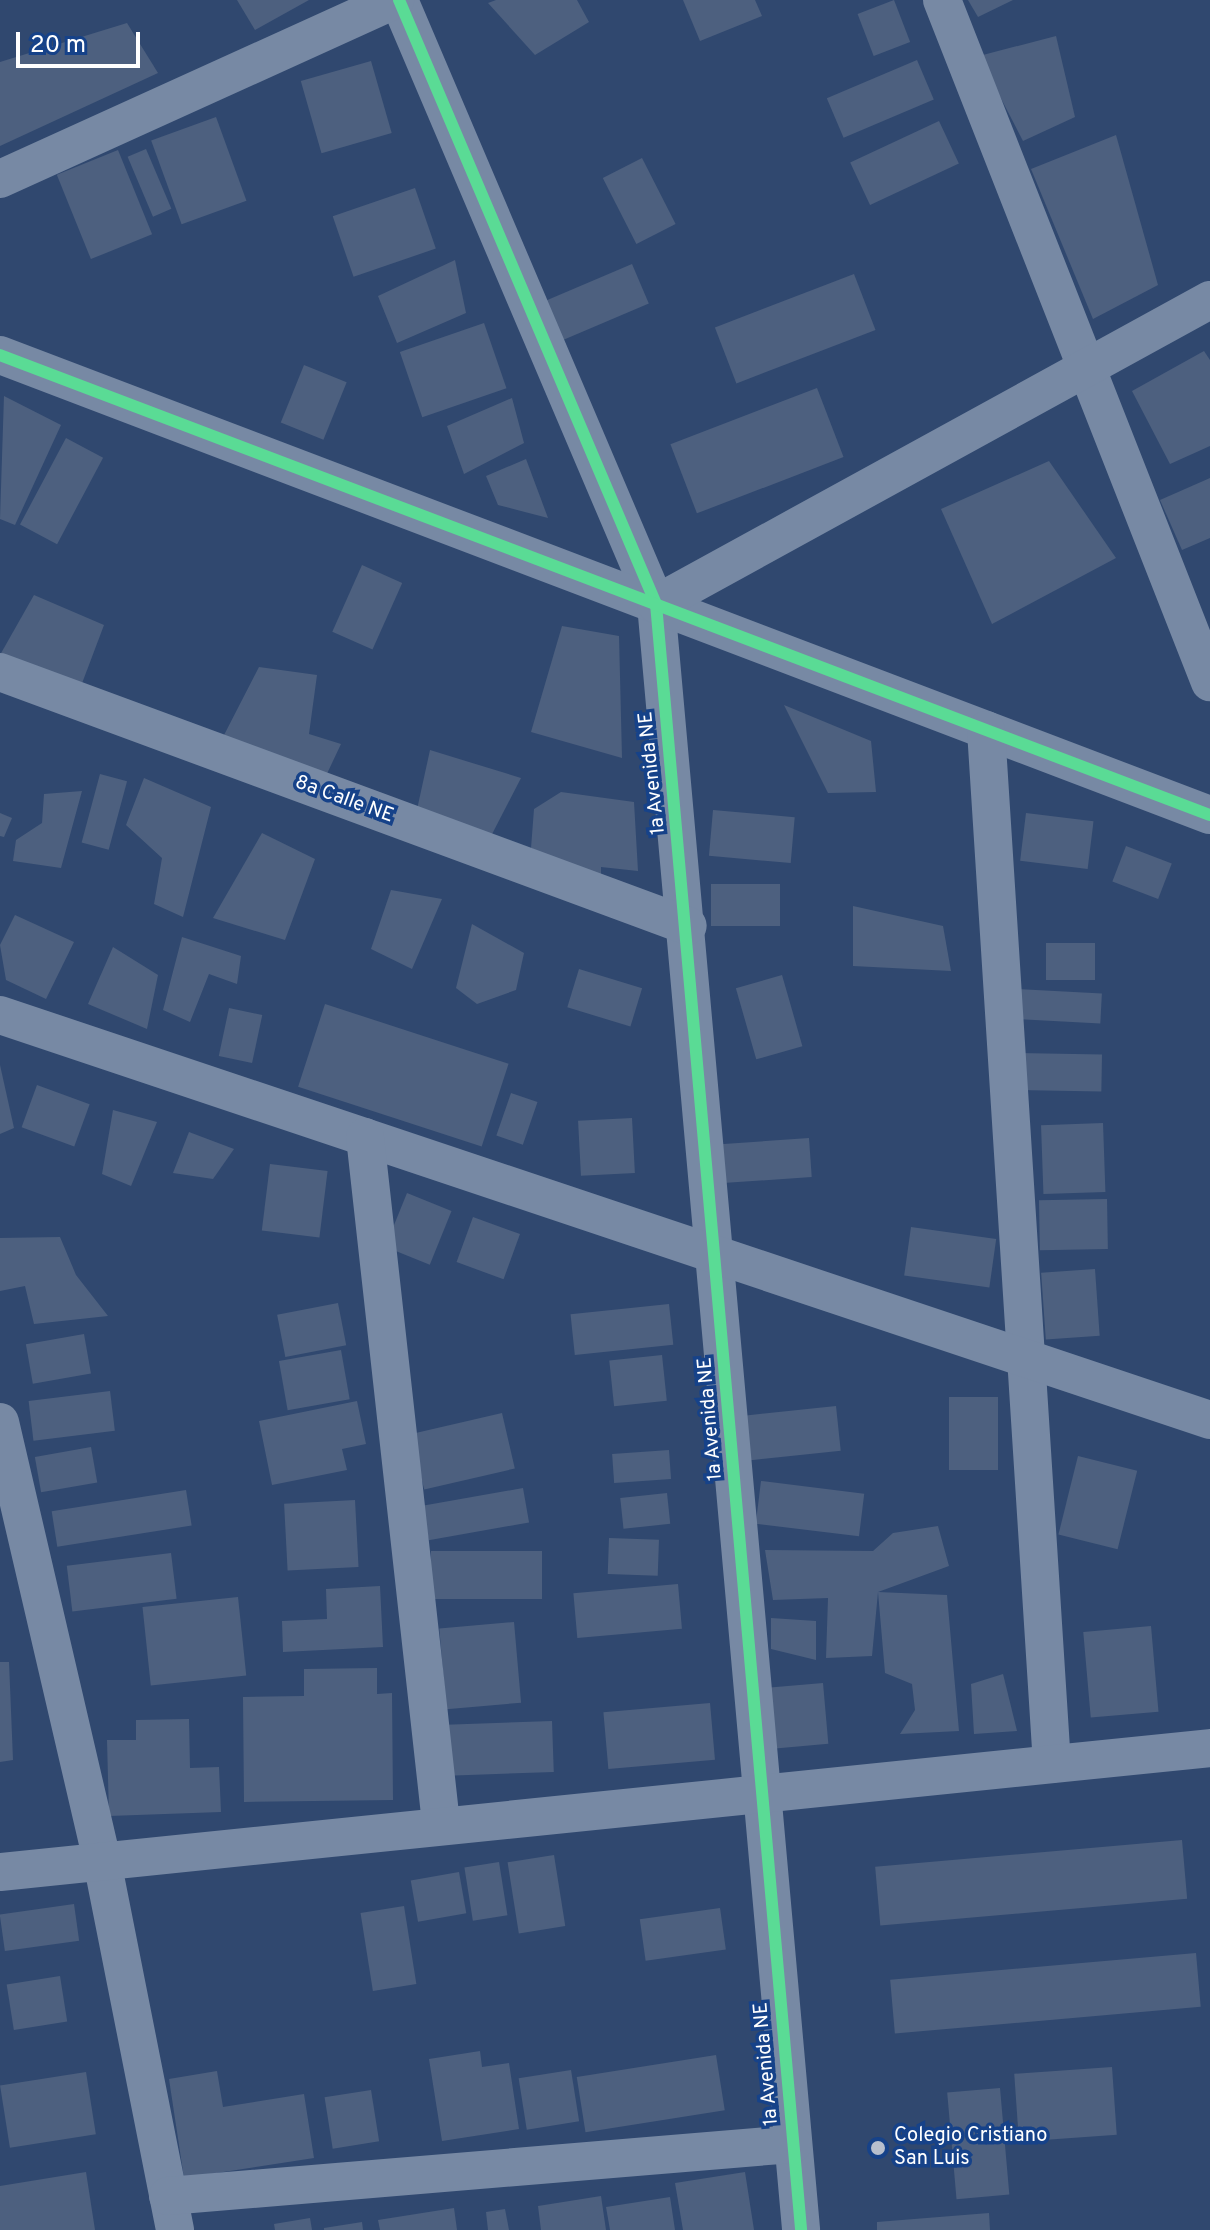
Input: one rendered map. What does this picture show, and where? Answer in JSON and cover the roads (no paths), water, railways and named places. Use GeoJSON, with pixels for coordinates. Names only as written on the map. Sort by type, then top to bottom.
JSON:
{"type":"FeatureCollection","features":[{"type":"Feature","properties":{"kind":"street"},"geometry":{"type":"LineString","coordinates":[[0,179],[397,0]]}},
{"type":"Feature","properties":{"kind":"street","name":"1a Avenida NE"},"geometry":{"type":"LineString","coordinates":[[397,0],[656,604],[688,926],[801,2230]]}},
{"type":"Feature","properties":{"kind":"street"},"geometry":{"type":"LineString","coordinates":[[942,0],[1091,370],[1210,682]]}},
{"type":"Feature","properties":{"kind":"street"},"geometry":{"type":"LineString","coordinates":[[656,604],[1091,370],[1210,300]]}},
{"type":"Feature","properties":{"kind":"street"},"geometry":{"type":"LineString","coordinates":[[0,355],[1210,815]]}},
{"type":"Feature","properties":{"kind":"street","name":"8a Calle NE"},"geometry":{"type":"LineString","coordinates":[[0,672],[688,926]]}},
{"type":"Feature","properties":{"kind":"street"},"geometry":{"type":"LineString","coordinates":[[986,730],[1052,1764]]}},
{"type":"Feature","properties":{"kind":"street"},"geometry":{"type":"LineString","coordinates":[[0,1015],[1210,1420]]}},
{"type":"Feature","properties":{"kind":"street"},"geometry":{"type":"LineString","coordinates":[[365,1137],[441,1823]]}},
{"type":"Feature","properties":{"kind":"street"},"geometry":{"type":"LineString","coordinates":[[0,1422],[102,1861],[171,2213],[793,2144]]}},
{"type":"Feature","properties":{"kind":"street"},"geometry":{"type":"LineString","coordinates":[[0,1872],[441,1823],[765,1794],[1210,1748]]}},
{"type":"Feature","properties":{"kind":"place","name":"Colegio Cristiano San Luis"},"geometry":{"type":"Point","coordinates":[878,2148]}}]}
